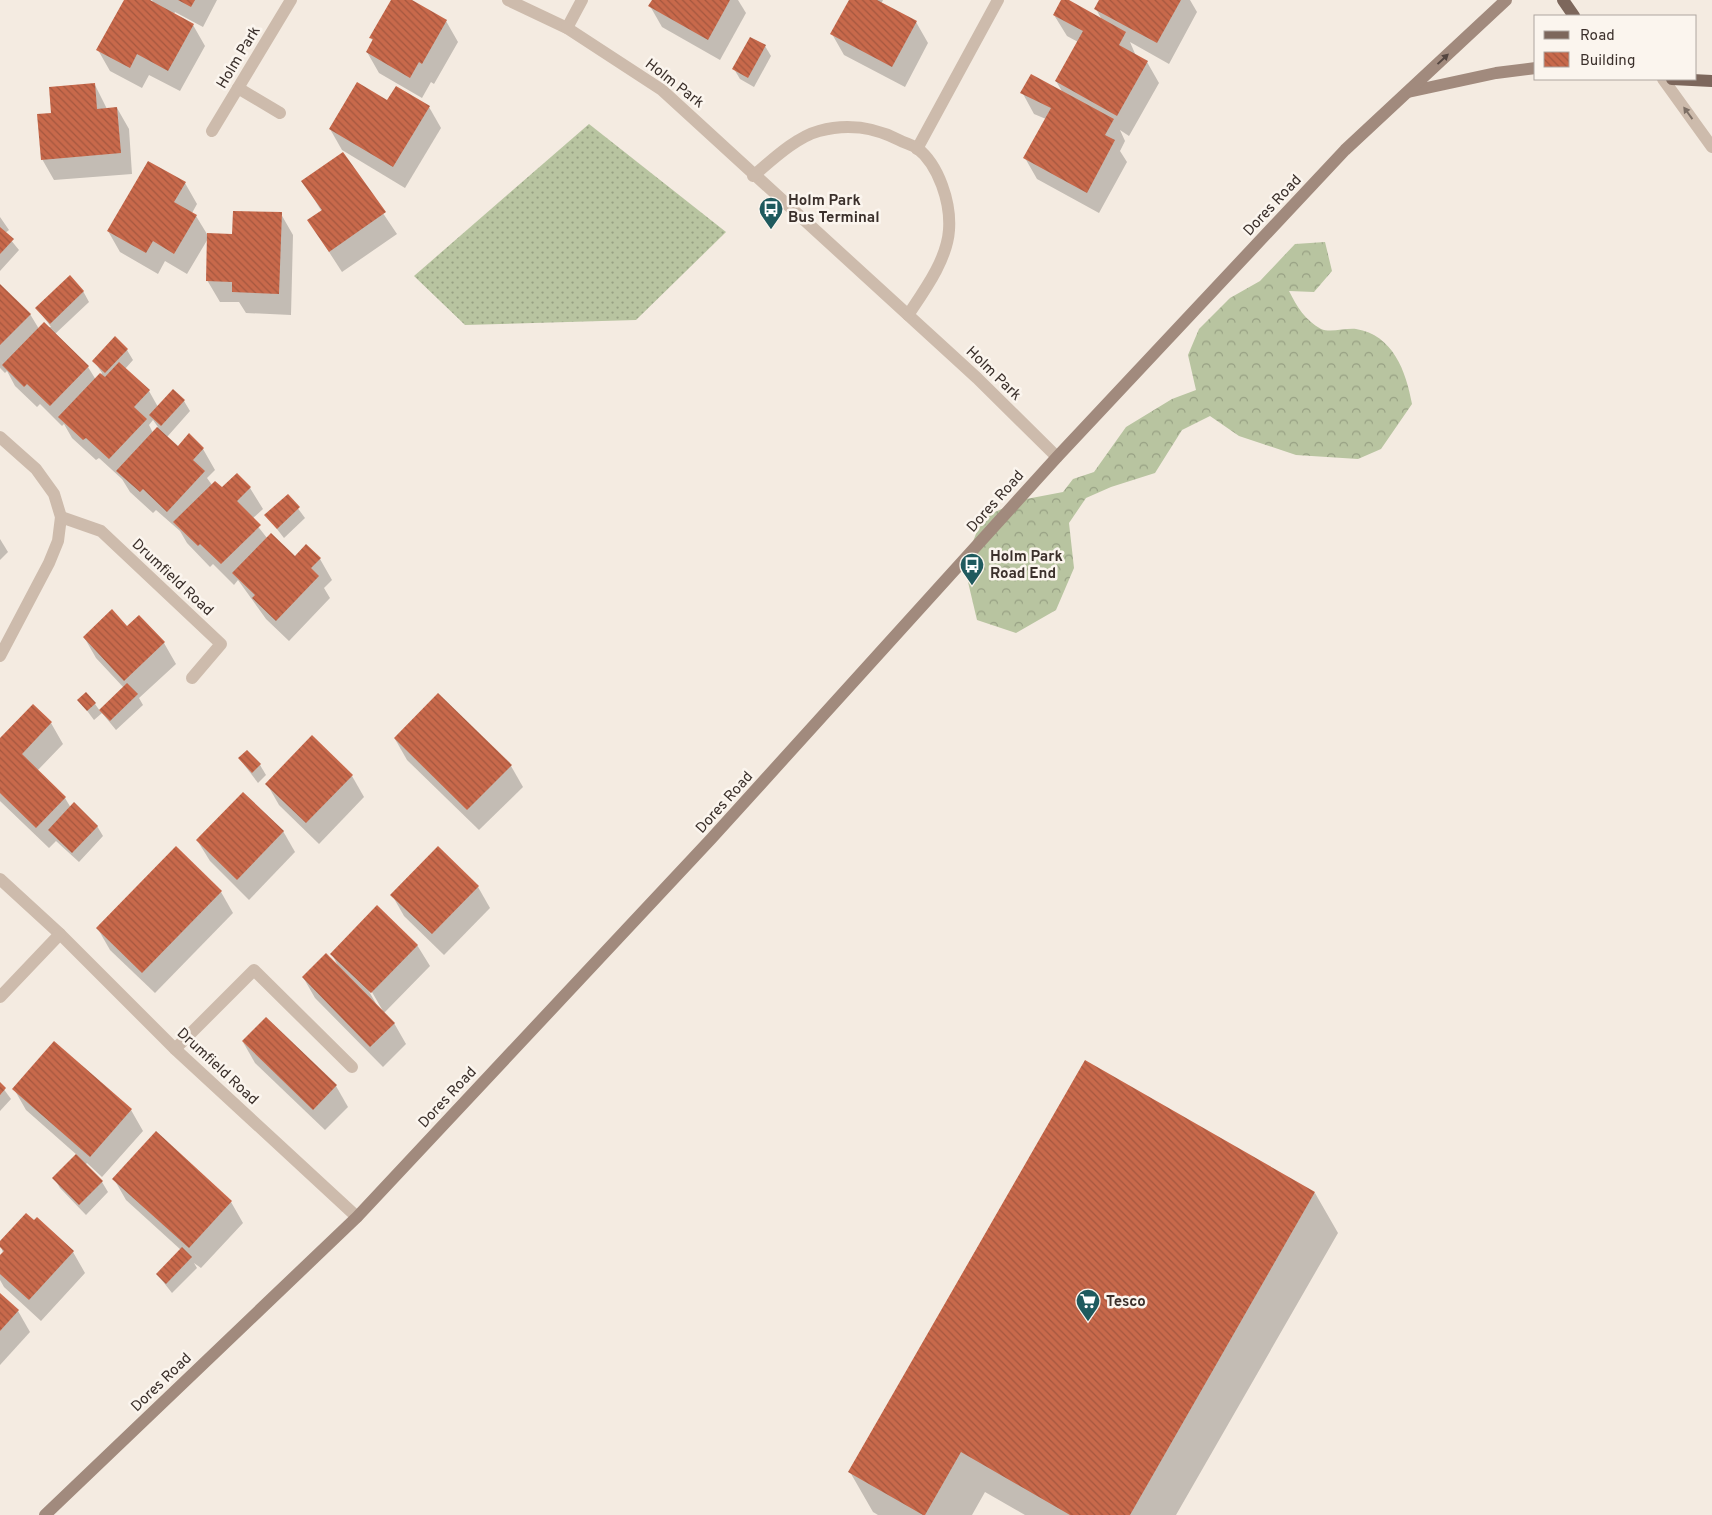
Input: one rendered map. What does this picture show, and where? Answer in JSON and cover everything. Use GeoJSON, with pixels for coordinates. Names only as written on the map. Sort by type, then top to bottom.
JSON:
{"type":"FeatureCollection","features":[{"type":"Feature","properties":{"kind":"main road","name":"Dores Road"},"geometry":{"type":"LineString","coordinates":[[45,1515],[357,1217],[712,839],[1057,457],[1345,150],[1506,0]]}},
{"type":"Feature","properties":{"kind":"main road"},"geometry":{"type":"LineString","coordinates":[[1564,0],[1573,15]]}},
{"type":"Feature","properties":{"kind":"main road"},"geometry":{"type":"LineString","coordinates":[[1408,92],[1496,73],[1534,68]]}},
{"type":"Feature","properties":{"kind":"main road"},"geometry":{"type":"LineString","coordinates":[[1692,80],[1712,81]]}},
{"type":"Feature","properties":{"kind":"street","name":"Holm Park"},"geometry":{"type":"LineString","coordinates":[[212,131],[291,0]]}},
{"type":"Feature","properties":{"kind":"street","name":"Holm Park"},"geometry":{"type":"LineString","coordinates":[[508,0],[567,28],[662,90],[715,136],[753,176],[976,378],[1057,457]]}},
{"type":"Feature","properties":{"kind":"street"},"geometry":{"type":"LineString","coordinates":[[567,28],[582,0]]}},
{"type":"Feature","properties":{"kind":"street"},"geometry":{"type":"LineString","coordinates":[[917,149],[998,0]]}},
{"type":"Feature","properties":{"kind":"street"},"geometry":{"type":"LineString","coordinates":[[1664,80],[1712,146]]}},
{"type":"Feature","properties":{"kind":"street"},"geometry":{"type":"LineString","coordinates":[[238,88],[280,113]]}},
{"type":"Feature","properties":{"kind":"street"},"geometry":{"type":"LineString","coordinates":[[753,176],[787,149],[817,131],[852,125],[881,131],[917,149],[934,170],[946,193],[949,231],[941,259],[908,315]]}},
{"type":"Feature","properties":{"kind":"street"},"geometry":{"type":"LineString","coordinates":[[0,437],[36,469],[54,494],[61,517],[58,540],[49,563],[0,656]]}},
{"type":"Feature","properties":{"kind":"street","name":"Drumfield Road"},"geometry":{"type":"LineString","coordinates":[[61,517],[101,531],[221,644],[192,678]]}},
{"type":"Feature","properties":{"kind":"street","name":"Drumfield Road"},"geometry":{"type":"LineString","coordinates":[[0,879],[60,934],[175,1049],[357,1217]]}},
{"type":"Feature","properties":{"kind":"street"},"geometry":{"type":"LineString","coordinates":[[0,998],[60,934]]}},
{"type":"Feature","properties":{"kind":"street"},"geometry":{"type":"LineString","coordinates":[[175,1049],[254,970],[352,1067]]}},
{"type":"Feature","properties":{"kind":"green space"},"geometry":{"type":"Polygon","coordinates":[[[589,124],[726,232],[636,320],[465,325],[414,276],[589,124]]]}},
{"type":"Feature","properties":{"kind":"green space"},"geometry":{"type":"Polygon","coordinates":[[[1325,242],[1332,271],[1314,292],[1289,291],[1302,313],[1310,322],[1321,329],[1329,331],[1356,329],[1369,333],[1380,339],[1396,356],[1406,379],[1412,404],[1381,449],[1358,459],[1296,455],[1239,436],[1210,416],[1182,430],[1155,473],[1111,487],[1086,498],[1069,523],[1074,568],[1056,610],[1016,633],[977,620],[964,565],[982,518],[1021,500],[1063,492],[1073,479],[1094,472],[1126,427],[1172,399],[1196,390],[1188,355],[1199,329],[1230,298],[1260,281],[1295,244],[1325,242]]]}},
{"type":"Feature","properties":{"kind":"building"},"geometry":{"type":"Polygon","coordinates":[[[124,0],[150,0],[194,24],[168,71],[137,54],[130,68],[96,50],[124,0]]]}},
{"type":"Feature","properties":{"kind":"building"},"geometry":{"type":"Polygon","coordinates":[[[178,0],[195,0],[191,7],[178,0]]]}},
{"type":"Feature","properties":{"kind":"building"},"geometry":{"type":"Polygon","coordinates":[[[391,0],[412,0],[447,20],[422,64],[419,62],[410,78],[366,52],[373,39],[369,38],[391,0]]]}},
{"type":"Feature","properties":{"kind":"building"},"geometry":{"type":"Polygon","coordinates":[[[652,0],[730,0],[708,40],[648,6],[652,0]]]}},
{"type":"Feature","properties":{"kind":"building"},"geometry":{"type":"Polygon","coordinates":[[[849,0],[877,0],[917,21],[892,67],[830,34],[849,0]]]}},
{"type":"Feature","properties":{"kind":"building"},"geometry":{"type":"Polygon","coordinates":[[[1061,0],[1069,0],[1126,32],[1119,45],[1148,61],[1117,116],[1055,81],[1083,31],[1053,15],[1061,0]]]}},
{"type":"Feature","properties":{"kind":"building"},"geometry":{"type":"Polygon","coordinates":[[[1099,0],[1181,0],[1157,43],[1094,9],[1099,0]]]}},
{"type":"Feature","properties":{"kind":"building"},"geometry":{"type":"Polygon","coordinates":[[[750,37],[766,45],[748,78],[732,69],[750,37]]]}},
{"type":"Feature","properties":{"kind":"building"},"geometry":{"type":"Polygon","coordinates":[[[1031,74],[1114,119],[1105,135],[1115,140],[1087,193],[1023,158],[1051,108],[1020,93],[1031,74]]]}},
{"type":"Feature","properties":{"kind":"building"},"geometry":{"type":"Polygon","coordinates":[[[357,82],[387,100],[396,86],[430,106],[393,167],[329,129],[357,82]]]}},
{"type":"Feature","properties":{"kind":"building"},"geometry":{"type":"Polygon","coordinates":[[[95,83],[97,109],[117,107],[121,153],[41,160],[37,114],[51,113],[49,87],[95,83]]]}},
{"type":"Feature","properties":{"kind":"building"},"geometry":{"type":"Polygon","coordinates":[[[343,152],[386,212],[329,252],[307,220],[322,210],[301,181],[343,152]]]}},
{"type":"Feature","properties":{"kind":"building"},"geometry":{"type":"Polygon","coordinates":[[[148,161],[186,182],[174,202],[197,215],[174,254],[153,241],[146,253],[107,231],[148,161]]]}},
{"type":"Feature","properties":{"kind":"building"},"geometry":{"type":"Polygon","coordinates":[[[233,211],[282,212],[279,294],[232,292],[232,282],[206,281],[207,233],[232,234],[233,211]]]}},
{"type":"Feature","properties":{"kind":"building"},"geometry":{"type":"Polygon","coordinates":[[[0,227],[14,239],[0,254],[0,227]]]}},
{"type":"Feature","properties":{"kind":"building"},"geometry":{"type":"Polygon","coordinates":[[[70,275],[84,291],[50,324],[35,308],[70,275]]]}},
{"type":"Feature","properties":{"kind":"building"},"geometry":{"type":"Polygon","coordinates":[[[0,284],[31,314],[0,345],[0,284]]]}},
{"type":"Feature","properties":{"kind":"building"},"geometry":{"type":"Polygon","coordinates":[[[44,322],[89,366],[50,406],[27,384],[24,387],[2,365],[44,322]]]}},
{"type":"Feature","properties":{"kind":"building"},"geometry":{"type":"Polygon","coordinates":[[[115,336],[128,349],[105,373],[92,361],[115,336]]]}},
{"type":"Feature","properties":{"kind":"building"},"geometry":{"type":"Polygon","coordinates":[[[119,362],[150,390],[134,407],[147,419],[109,459],[86,438],[83,440],[58,417],[100,373],[105,377],[119,362]]]}},
{"type":"Feature","properties":{"kind":"building"},"geometry":{"type":"Polygon","coordinates":[[[173,389],[185,400],[161,426],[149,415],[173,389]]]}},
{"type":"Feature","properties":{"kind":"building"},"geometry":{"type":"Polygon","coordinates":[[[157,427],[178,446],[189,433],[204,448],[193,460],[205,471],[167,512],[143,489],[140,492],[116,471],[157,427]]]}},
{"type":"Feature","properties":{"kind":"building"},"geometry":{"type":"Polygon","coordinates":[[[237,473],[251,487],[237,501],[261,525],[221,564],[200,544],[198,546],[173,522],[215,481],[222,487],[237,473]]]}},
{"type":"Feature","properties":{"kind":"building"},"geometry":{"type":"Polygon","coordinates":[[[288,494],[300,507],[277,529],[264,515],[288,494]]]}},
{"type":"Feature","properties":{"kind":"building"},"geometry":{"type":"Polygon","coordinates":[[[271,533],[295,556],[306,544],[321,558],[311,568],[319,576],[276,621],[252,598],[255,595],[232,573],[271,533]]]}},
{"type":"Feature","properties":{"kind":"building"},"geometry":{"type":"Polygon","coordinates":[[[112,609],[127,626],[139,615],[165,642],[124,681],[83,637],[112,609]]]}},
{"type":"Feature","properties":{"kind":"building"},"geometry":{"type":"Polygon","coordinates":[[[127,683],[138,694],[110,721],[99,710],[127,683]]]}},
{"type":"Feature","properties":{"kind":"building"},"geometry":{"type":"Polygon","coordinates":[[[86,692],[96,703],[87,711],[77,700],[86,692]]]}},
{"type":"Feature","properties":{"kind":"building"},"geometry":{"type":"Polygon","coordinates":[[[438,693],[512,765],[467,810],[394,738],[438,693]]]}},
{"type":"Feature","properties":{"kind":"building"},"geometry":{"type":"Polygon","coordinates":[[[33,704],[52,722],[22,754],[66,797],[36,828],[0,793],[0,738],[33,704]]]}},
{"type":"Feature","properties":{"kind":"building"},"geometry":{"type":"Polygon","coordinates":[[[312,735],[353,775],[306,823],[265,784],[312,735]]]}},
{"type":"Feature","properties":{"kind":"building"},"geometry":{"type":"Polygon","coordinates":[[[247,750],[261,764],[252,773],[238,758],[247,750]]]}},
{"type":"Feature","properties":{"kind":"building"},"geometry":{"type":"Polygon","coordinates":[[[243,792],[284,831],[237,880],[196,840],[243,792]]]}},
{"type":"Feature","properties":{"kind":"building"},"geometry":{"type":"Polygon","coordinates":[[[74,802],[98,826],[72,853],[48,830],[74,802]]]}},
{"type":"Feature","properties":{"kind":"building"},"geometry":{"type":"Polygon","coordinates":[[[176,846],[222,891],[142,973],[96,928],[176,846]]]}},
{"type":"Feature","properties":{"kind":"building"},"geometry":{"type":"Polygon","coordinates":[[[438,846],[479,886],[432,934],[390,895],[438,846]]]}},
{"type":"Feature","properties":{"kind":"building"},"geometry":{"type":"Polygon","coordinates":[[[377,905],[418,945],[371,993],[330,954],[377,905]]]}},
{"type":"Feature","properties":{"kind":"building"},"geometry":{"type":"Polygon","coordinates":[[[326,953],[395,1023],[370,1047],[302,977],[326,953]]]}},
{"type":"Feature","properties":{"kind":"building"},"geometry":{"type":"Polygon","coordinates":[[[266,1017],[337,1085],[313,1110],[242,1041],[266,1017]]]}},
{"type":"Feature","properties":{"kind":"building"},"geometry":{"type":"Polygon","coordinates":[[[54,1041],[132,1109],[90,1157],[12,1089],[54,1041]]]}},
{"type":"Feature","properties":{"kind":"building","name":"Tesco"},"geometry":{"type":"Polygon","coordinates":[[[1085,1060],[1315,1192],[1130,1515],[1070,1515],[961,1452],[925,1515],[923,1515],[848,1472],[1085,1060]]]}},
{"type":"Feature","properties":{"kind":"building"},"geometry":{"type":"Polygon","coordinates":[[[0,1082],[6,1088],[0,1095],[0,1082]]]}},
{"type":"Feature","properties":{"kind":"building"},"geometry":{"type":"Polygon","coordinates":[[[156,1131],[232,1201],[189,1248],[112,1179],[156,1131]]]}},
{"type":"Feature","properties":{"kind":"building"},"geometry":{"type":"Polygon","coordinates":[[[76,1154],[103,1181],[79,1205],[52,1178],[76,1154]]]}},
{"type":"Feature","properties":{"kind":"building"},"geometry":{"type":"Polygon","coordinates":[[[26,1213],[34,1220],[37,1217],[74,1251],[29,1300],[0,1274],[0,1255],[4,1251],[0,1247],[0,1241],[26,1213]]]}},
{"type":"Feature","properties":{"kind":"building"},"geometry":{"type":"Polygon","coordinates":[[[182,1247],[192,1257],[166,1284],[156,1274],[182,1247]]]}},
{"type":"Feature","properties":{"kind":"building"},"geometry":{"type":"Polygon","coordinates":[[[0,1293],[19,1310],[0,1331],[0,1293]]]}},
{"type":"Feature","properties":{"kind":"place","name":"Holm Park Bus Terminal"},"geometry":{"type":"Point","coordinates":[771,230]}},
{"type":"Feature","properties":{"kind":"place","name":"Holm Park Road End"},"geometry":{"type":"Point","coordinates":[972,586]}},
{"type":"Feature","properties":{"kind":"place","name":"Tesco"},"geometry":{"type":"Point","coordinates":[1088,1322]}}]}
